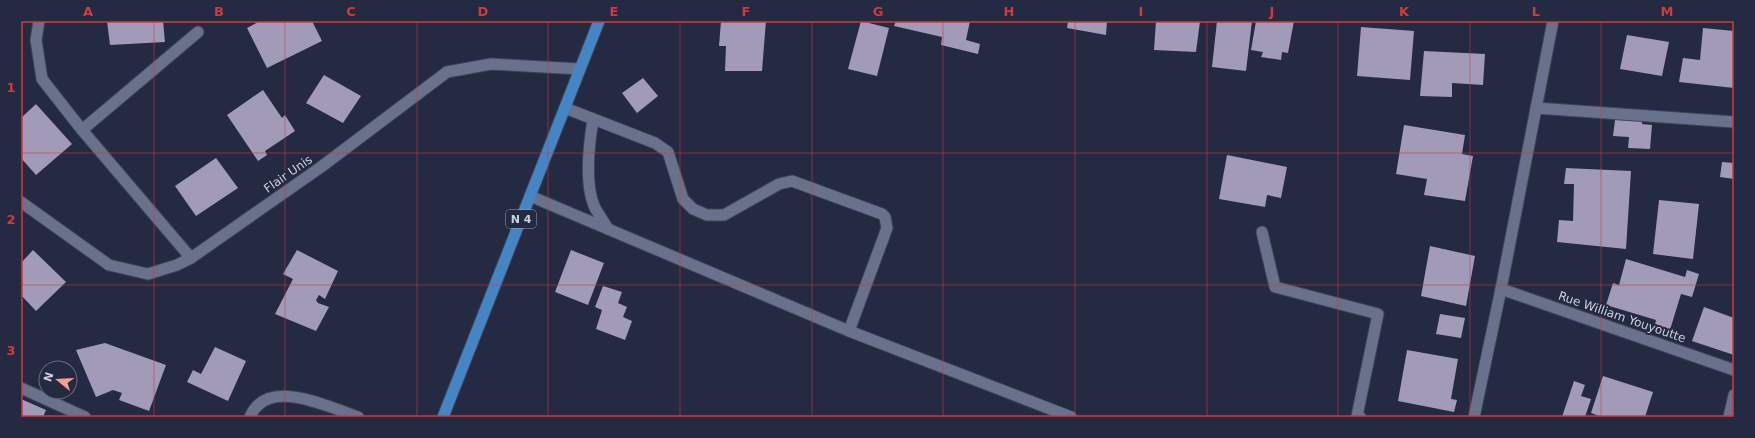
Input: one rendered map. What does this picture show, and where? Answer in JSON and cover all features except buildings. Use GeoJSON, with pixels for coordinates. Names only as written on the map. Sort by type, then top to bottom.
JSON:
{"type":"FeatureCollection","features":[{"type":"Feature","properties":{"kind":"main road","name":"N 4"},"geometry":{"type":"LineString","coordinates":[[443,417],[598,21]]}},
{"type":"Feature","properties":{"kind":"street"},"geometry":{"type":"LineString","coordinates":[[39,21],[36,40],[42,79],[82,130],[191,258]]}},
{"type":"Feature","properties":{"kind":"street"},"geometry":{"type":"LineString","coordinates":[[1474,417],[1501,289],[1553,21]]}},
{"type":"Feature","properties":{"kind":"street"},"geometry":{"type":"LineString","coordinates":[[82,130],[198,32]]}},
{"type":"Feature","properties":{"kind":"street","name":"Flair Unis"},"geometry":{"type":"LineString","coordinates":[[21,202],[109,265],[148,274],[177,265],[191,258],[321,167],[447,72],[491,64],[580,69]]}},
{"type":"Feature","properties":{"kind":"street"},"geometry":{"type":"LineString","coordinates":[[565,108],[655,143],[668,152],[683,199],[694,209],[707,215],[724,215],[780,184],[792,181],[882,214],[885,217],[887,228],[849,331]]}},
{"type":"Feature","properties":{"kind":"street"},"geometry":{"type":"LineString","coordinates":[[1536,108],[1734,122]]}},
{"type":"Feature","properties":{"kind":"street"},"geometry":{"type":"LineString","coordinates":[[593,119],[589,148],[591,190],[595,207],[608,229]]}},
{"type":"Feature","properties":{"kind":"street"},"geometry":{"type":"LineString","coordinates":[[530,196],[849,331],[1071,417]]}},
{"type":"Feature","properties":{"kind":"street"},"geometry":{"type":"LineString","coordinates":[[1262,232],[1275,287],[1378,314],[1357,416],[1360,417]]}},
{"type":"Feature","properties":{"kind":"street","name":"Rue William Youyoutte"},"geometry":{"type":"LineString","coordinates":[[1501,289],[1734,370]]}},
{"type":"Feature","properties":{"kind":"street"},"geometry":{"type":"LineString","coordinates":[[21,388],[85,417]]}},
{"type":"Feature","properties":{"kind":"street"},"geometry":{"type":"LineString","coordinates":[[1729,417],[1734,395]]}},
{"type":"Feature","properties":{"kind":"street"},"geometry":{"type":"LineString","coordinates":[[250,417],[252,412],[264,399],[276,396],[291,396],[308,400],[358,417]]}}]}
